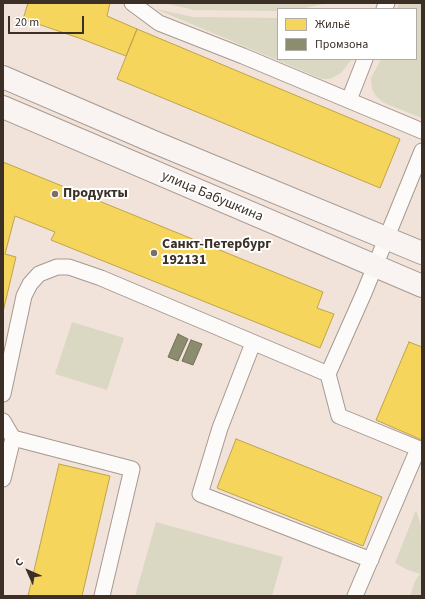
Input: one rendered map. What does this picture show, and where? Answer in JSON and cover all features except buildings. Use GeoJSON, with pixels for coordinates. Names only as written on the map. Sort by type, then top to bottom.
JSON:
{"type":"FeatureCollection","features":[{"type":"Feature","properties":{"kind":"main road","name":"улица Бабушкина"},"geometry":{"type":"LineString","coordinates":[[3,77],[154,142],[422,253]]}},
{"type":"Feature","properties":{"kind":"main road","name":"улица Бабушкина"},"geometry":{"type":"LineString","coordinates":[[3,107],[422,286]]}},
{"type":"Feature","properties":{"kind":"lane"},"geometry":{"type":"LineString","coordinates":[[132,3],[159,24],[349,100],[422,131]]}},
{"type":"Feature","properties":{"kind":"lane"},"geometry":{"type":"LineString","coordinates":[[349,100],[365,60]]}},
{"type":"Feature","properties":{"kind":"lane"},"geometry":{"type":"LineString","coordinates":[[355,596],[420,450],[339,416],[328,374],[387,239],[422,151]]}},
{"type":"Feature","properties":{"kind":"lane"},"geometry":{"type":"LineString","coordinates":[[3,394],[24,296],[30,284],[40,274],[57,267],[69,267],[95,276],[328,374]]}},
{"type":"Feature","properties":{"kind":"lane"},"geometry":{"type":"LineString","coordinates":[[253,343],[220,428],[200,494],[371,560]]}},
{"type":"Feature","properties":{"kind":"lane"},"geometry":{"type":"LineString","coordinates":[[3,421],[14,438],[132,469],[102,596]]}},
{"type":"Feature","properties":{"kind":"lane"},"geometry":{"type":"LineString","coordinates":[[3,479],[14,438]]}},
{"type":"Feature","properties":{"kind":"shaded area"},"geometry":{"type":"Polygon","coordinates":[[[164,3],[328,3],[305,8],[277,8],[277,11],[194,10],[164,3]]]}},
{"type":"Feature","properties":{"kind":"shaded area"},"geometry":{"type":"Polygon","coordinates":[[[399,3],[422,3],[422,118],[384,103],[376,96],[372,89],[371,78],[380,60],[417,60],[417,8],[397,8],[399,3]]]}},
{"type":"Feature","properties":{"kind":"shaded area"},"geometry":{"type":"Polygon","coordinates":[[[156,9],[193,17],[277,18],[277,60],[351,60],[341,73],[330,79],[322,79],[156,9]]]}},
{"type":"Feature","properties":{"kind":"shaded area"},"geometry":{"type":"Polygon","coordinates":[[[72,322],[124,338],[107,390],[55,374],[72,322]]]}},
{"type":"Feature","properties":{"kind":"shaded area"},"geometry":{"type":"Polygon","coordinates":[[[416,510],[422,528],[422,596],[410,596],[415,581],[420,574],[395,563],[416,510]]]}},
{"type":"Feature","properties":{"kind":"shaded area"},"geometry":{"type":"Polygon","coordinates":[[[156,522],[283,557],[272,596],[135,596],[156,522]]]}},
{"type":"Feature","properties":{"kind":"place","name":"Продукты"},"geometry":{"type":"Point","coordinates":[55,194]}},
{"type":"Feature","properties":{"kind":"place","name":"Санкт-Петербург 192131"},"geometry":{"type":"Point","coordinates":[154,253]}}]}
